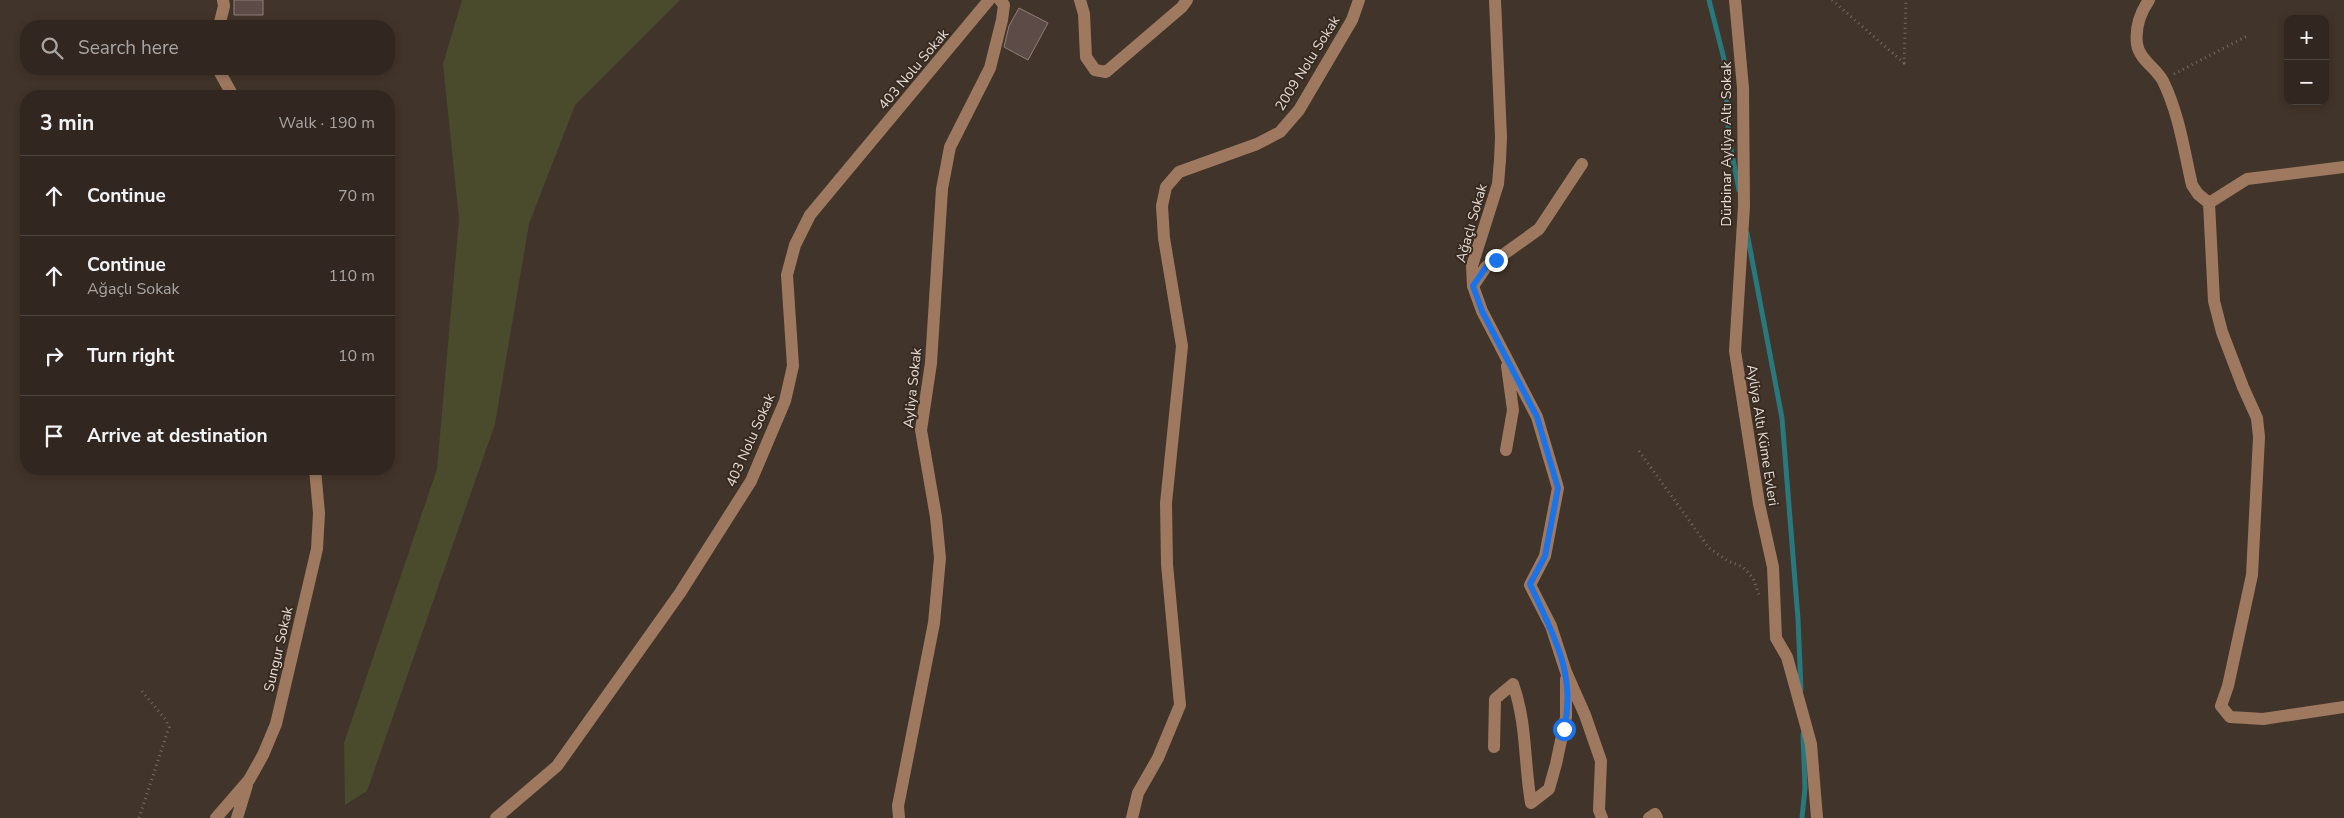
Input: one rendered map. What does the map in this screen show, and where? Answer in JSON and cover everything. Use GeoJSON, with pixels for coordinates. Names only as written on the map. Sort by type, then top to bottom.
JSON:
{"type":"FeatureCollection","features":[{"type":"Feature","properties":{"kind":"street"},"geometry":{"type":"LineString","coordinates":[[220,20],[224,6],[223,0]]}},
{"type":"Feature","properties":{"kind":"street","name":"403 Nolu Sokak"},"geometry":{"type":"LineString","coordinates":[[496,818],[556,766],[680,593],[751,481],[785,401],[793,366],[787,275],[795,245],[810,215],[989,0]]}},
{"type":"Feature","properties":{"kind":"street","name":"Ayliya Sokak"},"geometry":{"type":"LineString","coordinates":[[899,818],[898,806],[934,623],[940,558],[936,517],[921,430],[930,362],[942,189],[950,146],[990,68],[1002,20],[1004,5],[1000,0]]}},
{"type":"Feature","properties":{"kind":"street"},"geometry":{"type":"LineString","coordinates":[[1080,0],[1084,14],[1086,57],[1095,70],[1106,72],[1182,7],[1187,0]]}},
{"type":"Feature","properties":{"kind":"street","name":"2009 Nolu Sokak"},"geometry":{"type":"LineString","coordinates":[[1132,818],[1138,794],[1158,758],[1180,705],[1167,564],[1166,503],[1182,346],[1164,238],[1162,206],[1166,187],[1179,172],[1257,144],[1280,132],[1299,110],[1352,20],[1359,0]]}},
{"type":"Feature","properties":{"kind":"street","name":"Ağaçlı Sokak"},"geometry":{"type":"LineString","coordinates":[[1495,0],[1502,137],[1498,184],[1472,266],[1473,286],[1482,311],[1537,417],[1558,488],[1545,556],[1530,584],[1551,626],[1566,672]]}},
{"type":"Feature","properties":{"kind":"street","name":"Dürbinar Ayliya Altı Sokak"},"geometry":{"type":"LineString","coordinates":[[1736,0],[1743,88],[1744,206],[1740,257]]}},
{"type":"Feature","properties":{"kind":"street"},"geometry":{"type":"LineString","coordinates":[[2149,0],[2141,12],[2137,45],[2142,55],[2162,80],[2176,114],[2192,185],[2198,194],[2209,203],[2214,301],[2222,332],[2242,387],[2257,418],[2259,437],[2252,575],[2222,706],[2230,718],[2263,719],[2344,707]]}},
{"type":"Feature","properties":{"kind":"street"},"geometry":{"type":"LineString","coordinates":[[221,75],[230,90]]}},
{"type":"Feature","properties":{"kind":"street"},"geometry":{"type":"LineString","coordinates":[[1473,286],[1486,267],[1539,229],[1582,164]]}},
{"type":"Feature","properties":{"kind":"street"},"geometry":{"type":"LineString","coordinates":[[2209,203],[2247,179],[2344,167]]}},
{"type":"Feature","properties":{"kind":"street","name":"Ayliya Altı Küme Evleri"},"geometry":{"type":"LineString","coordinates":[[1740,257],[1740,290],[1735,351],[1758,504],[1772,567],[1776,638],[1787,656],[1811,744],[1817,818]]}},
{"type":"Feature","properties":{"kind":"street"},"geometry":{"type":"LineString","coordinates":[[1505,353],[1513,410],[1506,450]]}},
{"type":"Feature","properties":{"kind":"street","name":"Sungur Sokak"},"geometry":{"type":"LineString","coordinates":[[216,818],[249,780],[263,755],[276,724],[318,549],[319,513],[316,475]]}},
{"type":"Feature","properties":{"kind":"street"},"geometry":{"type":"LineString","coordinates":[[1494,747],[1495,699],[1513,684],[1520,705],[1524,730],[1527,779],[1531,803],[1549,788],[1566,717],[1566,672]]}},
{"type":"Feature","properties":{"kind":"street"},"geometry":{"type":"LineString","coordinates":[[1566,672],[1585,715],[1601,761],[1599,810],[1602,818]]}},
{"type":"Feature","properties":{"kind":"street"},"geometry":{"type":"LineString","coordinates":[[237,818],[249,780]]}},
{"type":"Feature","properties":{"kind":"street"},"geometry":{"type":"LineString","coordinates":[[1649,818],[1655,814],[1657,818]]}},
{"type":"Feature","properties":{"kind":"path"},"geometry":{"type":"LineString","coordinates":[[1832,0],[1904,63],[1906,0]]}},
{"type":"Feature","properties":{"kind":"path"},"geometry":{"type":"LineString","coordinates":[[2162,80],[2248,36]]}},
{"type":"Feature","properties":{"kind":"path"},"geometry":{"type":"LineString","coordinates":[[1639,451],[1710,548],[1728,561],[1743,567],[1753,578],[1759,596]]}},
{"type":"Feature","properties":{"kind":"path"},"geometry":{"type":"LineString","coordinates":[[139,818],[169,727],[166,720],[140,689]]}},
{"type":"Feature","properties":{"kind":"green space"},"geometry":{"type":"Polygon","coordinates":[[[462,0],[680,0],[575,105],[529,224],[495,424],[367,791],[345,805],[344,743],[437,469],[459,219],[443,64],[462,0]]]}},
{"type":"Feature","properties":{"kind":"building"},"geometry":{"type":"Polygon","coordinates":[[[234,0],[263,0],[263,15],[234,15],[234,0]]]}},
{"type":"Feature","properties":{"kind":"building"},"geometry":{"type":"Polygon","coordinates":[[[1019,8],[1048,23],[1028,60],[1004,47],[1009,26],[1019,8]]]}},
{"type":"Feature","properties":{"kind":"waterway"},"geometry":{"type":"LineString","coordinates":[[1709,0],[1724,59],[1729,139],[1739,190]]}},
{"type":"Feature","properties":{"kind":"waterway"},"geometry":{"type":"LineString","coordinates":[[1747,233],[1782,418],[1798,619],[1801,690]]}},
{"type":"Feature","properties":{"kind":"waterway"},"geometry":{"type":"LineString","coordinates":[[1802,818],[1805,788],[1803,734]]}},
{"type":"Feature","properties":{"kind":"route"},"geometry":{"type":"LineString","coordinates":[[1496,260],[1486,267],[1473,286],[1482,311],[1527,394],[1537,417],[1558,488],[1545,556],[1530,584],[1551,626],[1566,672],[1566,717],[1564,729]]}}]}
